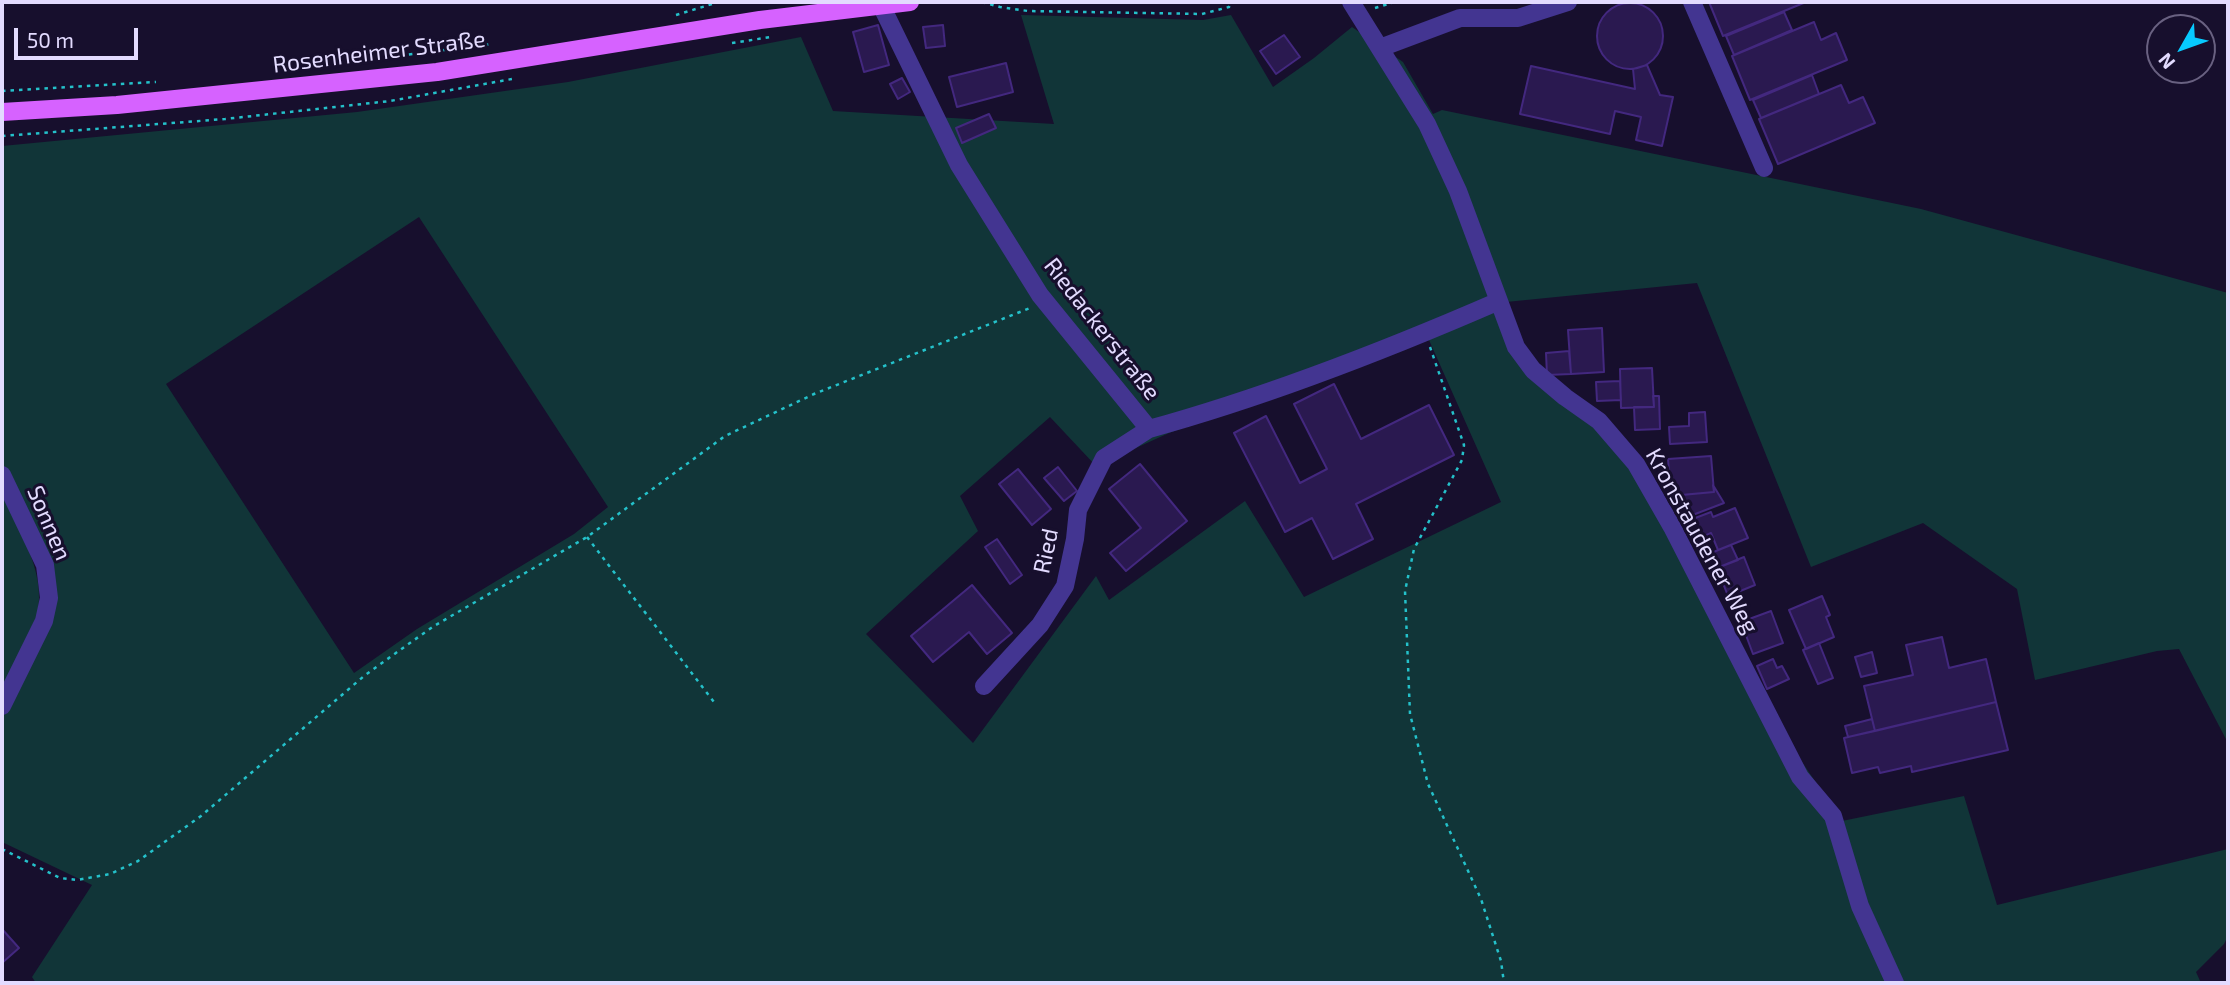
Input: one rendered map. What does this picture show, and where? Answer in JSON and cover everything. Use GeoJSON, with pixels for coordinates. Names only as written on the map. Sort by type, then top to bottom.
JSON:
{"type":"FeatureCollection","features":[{"type":"Feature","properties":{"kind":"main road","name":"Rosenheimer Straße"},"geometry":{"type":"LineString","coordinates":[[2,112],[117,105],[437,72],[760,20],[910,2]]}},
{"type":"Feature","properties":{"kind":"street"},"geometry":{"type":"LineString","coordinates":[[1380,48],[1460,18],[1518,18],[1568,2]]}},
{"type":"Feature","properties":{"kind":"street"},"geometry":{"type":"LineString","coordinates":[[1692,2],[1764,167]]}},
{"type":"Feature","properties":{"kind":"street","name":"Riedackerstraße"},"geometry":{"type":"LineString","coordinates":[[881,5],[959,164],[1046,302],[1149,429],[1206,414],[1298,383],[1499,301]]}},
{"type":"Feature","properties":{"kind":"street","name":"Kronstaudener Weg"},"geometry":{"type":"LineString","coordinates":[[1355,8],[1427,124],[1458,191],[1516,347],[1533,370],[1599,421],[1636,464],[1672,527],[1800,777],[1833,816],[1860,906],[1895,983]]}},
{"type":"Feature","properties":{"kind":"street","name":"Ried"},"geometry":{"type":"LineString","coordinates":[[984,686],[1040,625],[1065,586],[1078,510],[1104,458],[1149,429]]}},
{"type":"Feature","properties":{"kind":"street","name":"Sonnen"},"geometry":{"type":"LineString","coordinates":[[2,475],[45,565],[48,598],[44,621],[2,706]]}},
{"type":"Feature","properties":{"kind":"path"},"geometry":{"type":"LineString","coordinates":[[674,15],[719,2]]}},
{"type":"Feature","properties":{"kind":"path"},"geometry":{"type":"LineString","coordinates":[[982,2],[1000,8],[1028,11],[1202,14],[1229,7],[1231,2]]}},
{"type":"Feature","properties":{"kind":"path"},"geometry":{"type":"LineString","coordinates":[[1355,8],[1393,2]]}},
{"type":"Feature","properties":{"kind":"path"},"geometry":{"type":"LineString","coordinates":[[324,65],[505,43]]}},
{"type":"Feature","properties":{"kind":"path"},"geometry":{"type":"LineString","coordinates":[[2,91],[157,82]]}},
{"type":"Feature","properties":{"kind":"path"},"geometry":{"type":"LineString","coordinates":[[2,849],[60,878],[76,880],[110,874],[138,861],[201,816],[364,676],[434,626],[587,537],[703,451],[754,421],[814,394],[1046,302]]}},
{"type":"Feature","properties":{"kind":"path"},"geometry":{"type":"LineString","coordinates":[[1427,332],[1433,361],[1464,445],[1462,460],[1414,549],[1405,591],[1410,714],[1428,784],[1481,900],[1501,961],[1504,983]]}},
{"type":"Feature","properties":{"kind":"path"},"geometry":{"type":"LineString","coordinates":[[587,537],[714,702]]}},
{"type":"Feature","properties":{"kind":"green space"},"geometry":{"type":"Polygon","coordinates":[[[1021,15],[1203,20],[1231,15],[1273,87],[1352,27],[1403,62],[1433,114],[1442,110],[1921,209],[2228,293],[2228,743],[2179,649],[2157,651],[2035,680],[2017,589],[1923,523],[1811,567],[1697,283],[1506,302],[1534,368],[1601,419],[1783,734],[1842,821],[1964,796],[1997,905],[2228,849],[2228,936],[2224,944],[2196,972],[2201,983],[36,983],[32,977],[92,885],[2,842],[2,719],[49,621],[48,554],[2,465],[2,146],[357,112],[568,82],[801,37],[833,111],[1054,124],[1021,15]],[[419,217],[166,384],[354,673],[417,629],[574,534],[608,507],[419,217]],[[1429,340],[1169,433],[1096,466],[1050,417],[960,496],[978,531],[866,634],[973,743],[1096,576],[1109,600],[1245,501],[1304,597],[1501,502],[1429,340]]]}},
{"type":"Feature","properties":{"kind":"green space"},"geometry":{"type":"Polygon","coordinates":[[[2,495],[31,557],[39,590],[39,607],[28,641],[2,693],[2,495]]]}},
{"type":"Feature","properties":{"kind":"building"},"geometry":{"type":"Polygon","coordinates":[[[1709,2],[1806,2],[1723,36],[1709,2]]]}},
{"type":"Feature","properties":{"kind":"building"},"geometry":{"type":"Polygon","coordinates":[[[1623,3],[1637,3],[1649,8],[1658,17],[1663,36],[1661,49],[1654,60],[1637,69],[1623,69],[1611,64],[1602,55],[1597,43],[1597,29],[1602,17],[1611,8],[1623,3]]]}},
{"type":"Feature","properties":{"kind":"building"},"geometry":{"type":"Polygon","coordinates":[[[1784,12],[1792,30],[1734,55],[1726,36],[1784,12]]]}},
{"type":"Feature","properties":{"kind":"building"},"geometry":{"type":"Polygon","coordinates":[[[1814,22],[1821,40],[1836,33],[1847,60],[1750,100],[1732,56],[1814,22]]]}},
{"type":"Feature","properties":{"kind":"building"},"geometry":{"type":"Polygon","coordinates":[[[878,25],[889,65],[864,72],[853,32],[878,25]]]}},
{"type":"Feature","properties":{"kind":"building"},"geometry":{"type":"Polygon","coordinates":[[[943,25],[945,46],[926,48],[923,27],[943,25]]]}},
{"type":"Feature","properties":{"kind":"building"},"geometry":{"type":"Polygon","coordinates":[[[1284,35],[1300,57],[1276,74],[1260,51],[1284,35]]]}},
{"type":"Feature","properties":{"kind":"building"},"geometry":{"type":"Polygon","coordinates":[[[1006,63],[1013,92],[957,107],[949,77],[1006,63]]]}},
{"type":"Feature","properties":{"kind":"building"},"geometry":{"type":"Polygon","coordinates":[[[1647,65],[1660,95],[1673,97],[1662,146],[1636,140],[1641,117],[1615,111],[1610,134],[1520,114],[1531,66],[1635,89],[1633,69],[1647,65]]]}},
{"type":"Feature","properties":{"kind":"building"},"geometry":{"type":"Polygon","coordinates":[[[1812,75],[1819,94],[1761,118],[1753,100],[1812,75]]]}},
{"type":"Feature","properties":{"kind":"building"},"geometry":{"type":"Polygon","coordinates":[[[902,78],[910,92],[898,99],[890,84],[902,78]]]}},
{"type":"Feature","properties":{"kind":"building"},"geometry":{"type":"Polygon","coordinates":[[[1841,85],[1849,103],[1863,97],[1875,123],[1778,164],[1759,119],[1841,85]]]}},
{"type":"Feature","properties":{"kind":"building"},"geometry":{"type":"Polygon","coordinates":[[[989,114],[996,128],[962,143],[956,128],[989,114]]]}},
{"type":"Feature","properties":{"kind":"building"},"geometry":{"type":"Polygon","coordinates":[[[1602,328],[1604,372],[1571,374],[1568,330],[1602,328]]]}},
{"type":"Feature","properties":{"kind":"building"},"geometry":{"type":"Polygon","coordinates":[[[1569,351],[1571,374],[1547,375],[1546,353],[1569,351]]]}},
{"type":"Feature","properties":{"kind":"building"},"geometry":{"type":"Polygon","coordinates":[[[1652,368],[1654,407],[1621,408],[1620,369],[1652,368]]]}},
{"type":"Feature","properties":{"kind":"building"},"geometry":{"type":"Polygon","coordinates":[[[1620,381],[1621,400],[1597,401],[1596,382],[1620,381]]]}},
{"type":"Feature","properties":{"kind":"building"},"geometry":{"type":"Polygon","coordinates":[[[1334,384],[1361,439],[1429,405],[1454,455],[1356,504],[1373,539],[1333,559],[1312,518],[1285,532],[1234,433],[1266,416],[1300,483],[1327,469],[1294,404],[1334,384]]]}},
{"type":"Feature","properties":{"kind":"building"},"geometry":{"type":"Polygon","coordinates":[[[1653,396],[1659,396],[1660,429],[1635,430],[1634,407],[1654,407],[1653,396]]]}},
{"type":"Feature","properties":{"kind":"building"},"geometry":{"type":"Polygon","coordinates":[[[1705,412],[1707,442],[1670,444],[1669,427],[1689,426],[1689,413],[1705,412]]]}},
{"type":"Feature","properties":{"kind":"building"},"geometry":{"type":"Polygon","coordinates":[[[1711,456],[1714,492],[1671,496],[1668,459],[1711,456]]]}},
{"type":"Feature","properties":{"kind":"building"},"geometry":{"type":"Polygon","coordinates":[[[1140,464],[1187,521],[1126,571],[1110,553],[1141,528],[1109,489],[1140,464]]]}},
{"type":"Feature","properties":{"kind":"building"},"geometry":{"type":"Polygon","coordinates":[[[1058,467],[1077,491],[1064,501],[1044,478],[1058,467]]]}},
{"type":"Feature","properties":{"kind":"building"},"geometry":{"type":"Polygon","coordinates":[[[1018,469],[1051,509],[1032,525],[999,484],[1018,469]]]}},
{"type":"Feature","properties":{"kind":"building"},"geometry":{"type":"Polygon","coordinates":[[[1713,485],[1724,503],[1690,516],[1681,495],[1714,492],[1713,485]]]}},
{"type":"Feature","properties":{"kind":"building"},"geometry":{"type":"Polygon","coordinates":[[[1735,508],[1748,538],[1718,550],[1711,533],[1698,539],[1690,520],[1711,512],[1713,517],[1735,508]]]}},
{"type":"Feature","properties":{"kind":"building"},"geometry":{"type":"Polygon","coordinates":[[[997,539],[1022,575],[1010,584],[985,547],[997,539]]]}},
{"type":"Feature","properties":{"kind":"building"},"geometry":{"type":"Polygon","coordinates":[[[1731,545],[1738,560],[1717,568],[1711,553],[1731,545]]]}},
{"type":"Feature","properties":{"kind":"building"},"geometry":{"type":"Polygon","coordinates":[[[1744,557],[1755,585],[1728,596],[1717,568],[1744,557]]]}},
{"type":"Feature","properties":{"kind":"building"},"geometry":{"type":"Polygon","coordinates":[[[972,585],[1012,633],[987,654],[969,632],[933,662],[911,636],[972,585]]]}},
{"type":"Feature","properties":{"kind":"building"},"geometry":{"type":"Polygon","coordinates":[[[1822,596],[1830,615],[1826,617],[1834,637],[1806,649],[1789,610],[1822,596]]]}},
{"type":"Feature","properties":{"kind":"building"},"geometry":{"type":"Polygon","coordinates":[[[1771,611],[1783,643],[1753,654],[1741,622],[1771,611]]]}},
{"type":"Feature","properties":{"kind":"building"},"geometry":{"type":"Polygon","coordinates":[[[1942,637],[1949,668],[1986,659],[1996,702],[1875,731],[1864,686],[1913,675],[1906,645],[1942,637]]]}},
{"type":"Feature","properties":{"kind":"building"},"geometry":{"type":"Polygon","coordinates":[[[1819,643],[1833,678],[1818,684],[1803,650],[1819,643]]]}},
{"type":"Feature","properties":{"kind":"building"},"geometry":{"type":"Polygon","coordinates":[[[1872,652],[1877,673],[1861,677],[1855,657],[1872,652]]]}},
{"type":"Feature","properties":{"kind":"building"},"geometry":{"type":"Polygon","coordinates":[[[1773,659],[1777,668],[1782,666],[1789,679],[1767,689],[1757,666],[1773,659]]]}},
{"type":"Feature","properties":{"kind":"building"},"geometry":{"type":"Polygon","coordinates":[[[1996,702],[2008,750],[1912,772],[1911,766],[1880,773],[1878,767],[1852,773],[1844,738],[1996,702]]]}},
{"type":"Feature","properties":{"kind":"building"},"geometry":{"type":"Polygon","coordinates":[[[1872,719],[1875,731],[1848,737],[1845,726],[1872,719]]]}},
{"type":"Feature","properties":{"kind":"building"},"geometry":{"type":"Polygon","coordinates":[[[2,929],[19,948],[2,963],[2,929]]]}}]}
